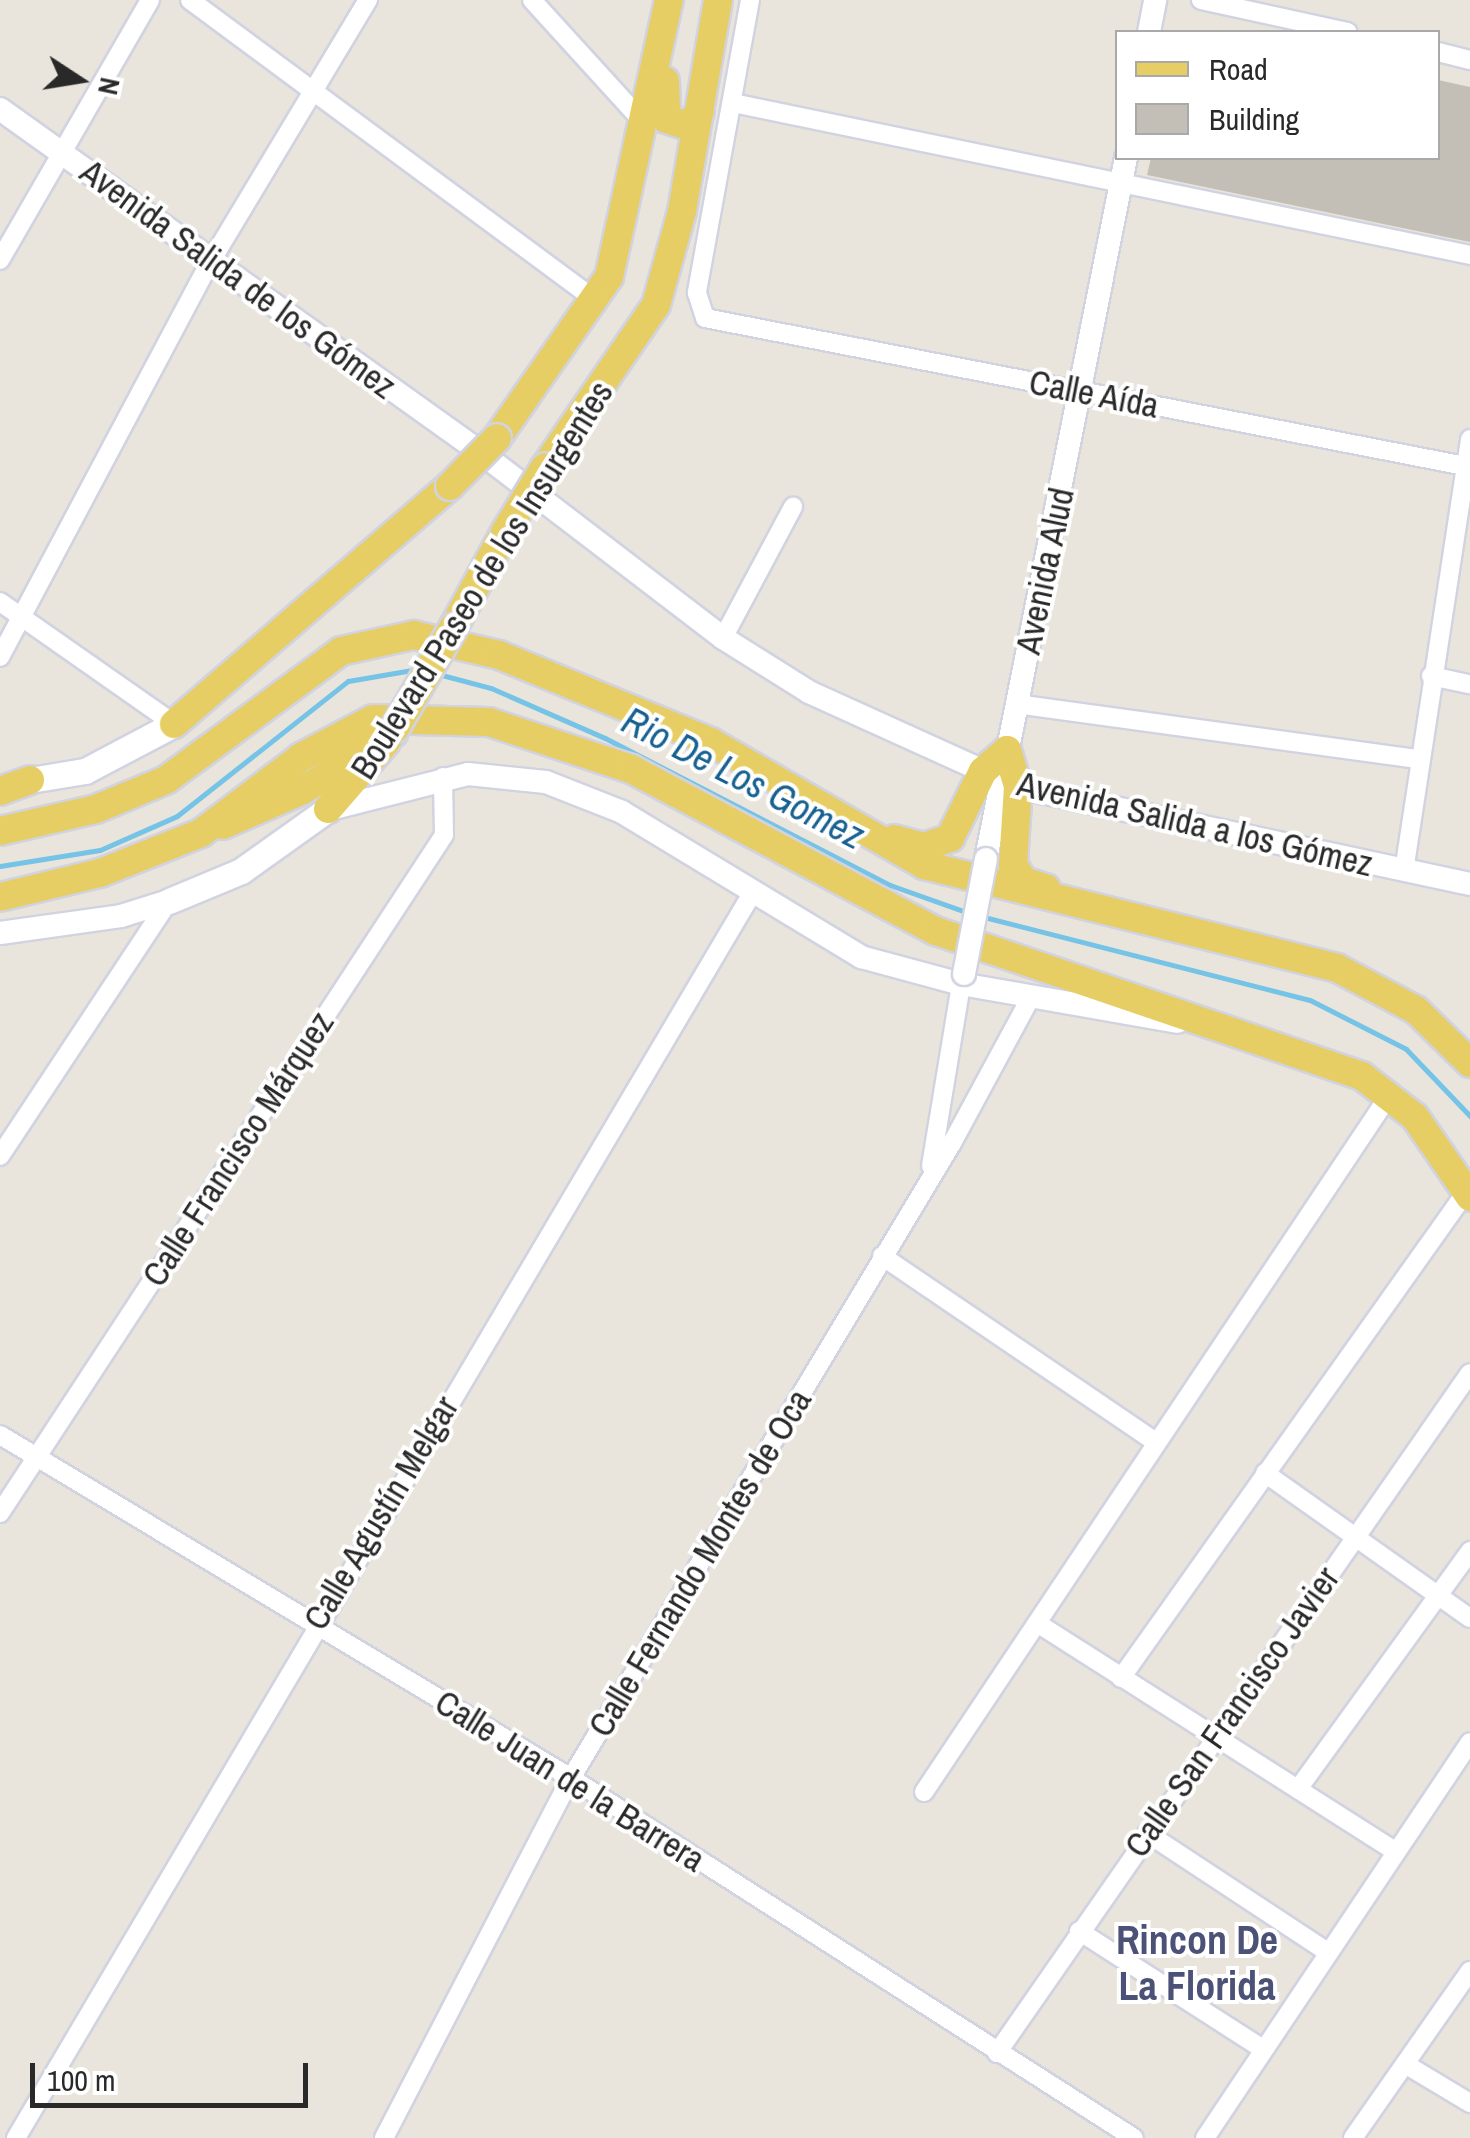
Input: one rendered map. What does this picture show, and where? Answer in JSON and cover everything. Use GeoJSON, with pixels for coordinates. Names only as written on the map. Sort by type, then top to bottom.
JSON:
{"type":"FeatureCollection","features":[{"type":"Feature","properties":{"kind":"main road","name":"Boulevard Paseo de los Insurgentes"},"geometry":{"type":"LineString","coordinates":[[174,724],[450,486],[597,301],[618,253],[669,0]]}},
{"type":"Feature","properties":{"kind":"main road"},"geometry":{"type":"LineString","coordinates":[[678,0],[662,103],[676,127],[688,126],[700,110]]}},
{"type":"Feature","properties":{"kind":"main road","name":"Boulevard Paseo de los Insurgentes"},"geometry":{"type":"LineString","coordinates":[[328,809],[394,731],[544,467],[656,305],[700,110],[718,0]]}},
{"type":"Feature","properties":{"kind":"main road"},"geometry":{"type":"LineString","coordinates":[[0,832],[96,810],[166,780],[306,673],[379,638],[414,635],[499,655],[711,742],[917,847],[960,828],[1001,779]]}},
{"type":"Feature","properties":{"kind":"main road"},"geometry":{"type":"LineString","coordinates":[[201,833],[356,725],[400,716],[489,722],[632,769],[936,931],[1320,1058],[1390,1094],[1468,1195]]}},
{"type":"Feature","properties":{"kind":"main road"},"geometry":{"type":"LineString","coordinates":[[0,788],[102,764],[174,724]]}},
{"type":"Feature","properties":{"kind":"main road"},"geometry":{"type":"LineString","coordinates":[[0,898],[100,873],[272,807],[394,731]]}},
{"type":"Feature","properties":{"kind":"main road"},"geometry":{"type":"LineString","coordinates":[[711,742],[924,866],[1242,945],[1378,986],[1470,1063]]}},
{"type":"Feature","properties":{"kind":"main road"},"geometry":{"type":"LineString","coordinates":[[1007,750],[1001,779],[1012,850],[1022,881],[1203,923],[1242,945]]}},
{"type":"Feature","properties":{"kind":"main road"},"geometry":{"type":"LineString","coordinates":[[169,901],[241,871],[328,809]]}},
{"type":"Feature","properties":{"kind":"street"},"geometry":{"type":"LineString","coordinates":[[0,260],[150,0]]}},
{"type":"Feature","properties":{"kind":"street"},"geometry":{"type":"LineString","coordinates":[[190,0],[308,91],[597,301]]}},
{"type":"Feature","properties":{"kind":"street"},"geometry":{"type":"LineString","coordinates":[[0,657],[211,262],[308,91],[368,0]]}},
{"type":"Feature","properties":{"kind":"street"},"geometry":{"type":"LineString","coordinates":[[532,0],[644,124]]}},
{"type":"Feature","properties":{"kind":"street"},"geometry":{"type":"LineString","coordinates":[[750,0],[732,103],[1470,255]]}},
{"type":"Feature","properties":{"kind":"street"},"geometry":{"type":"LineString","coordinates":[[1149,30],[1156,0]]}},
{"type":"Feature","properties":{"kind":"street"},"geometry":{"type":"LineString","coordinates":[[1201,0],[1339,30]]}},
{"type":"Feature","properties":{"kind":"street"},"geometry":{"type":"LineString","coordinates":[[1440,52],[1470,60]]}},
{"type":"Feature","properties":{"kind":"street","name":"Calle Aída"},"geometry":{"type":"LineString","coordinates":[[732,103],[697,293],[698,308],[716,324],[1468,467]]}},
{"type":"Feature","properties":{"kind":"street","name":"Avenida Salida de los Gómez"},"geometry":{"type":"LineString","coordinates":[[0,109],[211,262],[486,444]]}},
{"type":"Feature","properties":{"kind":"street","name":"Avenida Alud"},"geometry":{"type":"LineString","coordinates":[[1007,750],[1083,391],[1126,160]]}},
{"type":"Feature","properties":{"kind":"street"},"geometry":{"type":"LineString","coordinates":[[1404,871],[1470,440]]}},
{"type":"Feature","properties":{"kind":"street","name":"Avenida Salida a los Gómez"},"geometry":{"type":"LineString","coordinates":[[486,444],[723,638],[809,692],[1001,779],[1470,884]]}},
{"type":"Feature","properties":{"kind":"street"},"geometry":{"type":"LineString","coordinates":[[723,638],[793,506]]}},
{"type":"Feature","properties":{"kind":"street"},"geometry":{"type":"LineString","coordinates":[[0,602],[174,724]]}},
{"type":"Feature","properties":{"kind":"street"},"geometry":{"type":"LineString","coordinates":[[1432,676],[1470,684]]}},
{"type":"Feature","properties":{"kind":"street"},"geometry":{"type":"LineString","coordinates":[[1016,704],[1418,760]]}},
{"type":"Feature","properties":{"kind":"street"},"geometry":{"type":"LineString","coordinates":[[328,809],[443,778],[521,777],[598,799],[848,952],[1031,996],[1231,1028]]}},
{"type":"Feature","properties":{"kind":"street","name":"Calle Francisco Márquez"},"geometry":{"type":"LineString","coordinates":[[0,1513],[444,835],[443,778]]}},
{"type":"Feature","properties":{"kind":"street"},"geometry":{"type":"LineString","coordinates":[[931,1170],[1001,779]]}},
{"type":"Feature","properties":{"kind":"street","name":"Calle Agustín Melgar"},"geometry":{"type":"LineString","coordinates":[[16,2138],[314,1624],[753,892]]}},
{"type":"Feature","properties":{"kind":"street"},"geometry":{"type":"LineString","coordinates":[[0,932],[121,916],[169,901]]}},
{"type":"Feature","properties":{"kind":"street"},"geometry":{"type":"LineString","coordinates":[[0,1156],[169,901]]}},
{"type":"Feature","properties":{"kind":"street","name":"Calle Fernando Montes de Oca"},"geometry":{"type":"LineString","coordinates":[[384,2138],[571,1778],[882,1256],[1031,996]]}},
{"type":"Feature","properties":{"kind":"street"},"geometry":{"type":"LineString","coordinates":[[924,1792],[1154,1441],[1390,1094]]}},
{"type":"Feature","properties":{"kind":"street"},"geometry":{"type":"LineString","coordinates":[[1121,1678],[1468,1195]]}},
{"type":"Feature","properties":{"kind":"street"},"geometry":{"type":"LineString","coordinates":[[882,1256],[1154,1441]]}},
{"type":"Feature","properties":{"kind":"street","name":"Calle San Francisco Javier"},"geometry":{"type":"LineString","coordinates":[[997,2053],[1212,1734],[1470,1372]]}},
{"type":"Feature","properties":{"kind":"street","name":"Calle Juan de la Barrera"},"geometry":{"type":"LineString","coordinates":[[0,1435],[571,1778],[1134,2138]]}},
{"type":"Feature","properties":{"kind":"street"},"geometry":{"type":"LineString","coordinates":[[1266,1473],[1470,1618]]}},
{"type":"Feature","properties":{"kind":"street"},"geometry":{"type":"LineString","coordinates":[[1298,1790],[1470,1551]]}},
{"type":"Feature","properties":{"kind":"street"},"geometry":{"type":"LineString","coordinates":[[1037,1623],[1395,1851]]}},
{"type":"Feature","properties":{"kind":"street"},"geometry":{"type":"LineString","coordinates":[[1205,2138],[1260,2048],[1470,1742]]}},
{"type":"Feature","properties":{"kind":"street"},"geometry":{"type":"LineString","coordinates":[[1147,1833],[1326,1951]]}},
{"type":"Feature","properties":{"kind":"street"},"geometry":{"type":"LineString","coordinates":[[1079,1931],[1260,2048]]}},
{"type":"Feature","properties":{"kind":"street"},"geometry":{"type":"LineString","coordinates":[[1353,2138],[1470,1971]]}},
{"type":"Feature","properties":{"kind":"street"},"geometry":{"type":"LineString","coordinates":[[1406,2064],[1470,2102]]}},
{"type":"Feature","properties":{"kind":"building"},"geometry":{"type":"Polygon","coordinates":[[[1440,80],[1470,87],[1470,242],[1147,175],[1151,160],[1440,160],[1440,80]]]}},
{"type":"Feature","properties":{"kind":"waterway","name":"Rio De Los Gomez"},"geometry":{"type":"LineString","coordinates":[[0,866],[100,850],[177,816],[348,681],[418,669]]}},
{"type":"Feature","properties":{"kind":"waterway","name":"Rio De Los Gomez"},"geometry":{"type":"LineString","coordinates":[[438,674],[491,688],[605,738],[890,885],[969,913]]}},
{"type":"Feature","properties":{"kind":"waterway","name":"Rio De Los Gomez"},"geometry":{"type":"LineString","coordinates":[[984,917],[1310,1000],[1406,1049],[1470,1116]]}},
{"type":"Feature","properties":{"kind":"district","name":"Rincon De La Florida"},"geometry":{"type":"Point","coordinates":[1197,1963]}}]}
